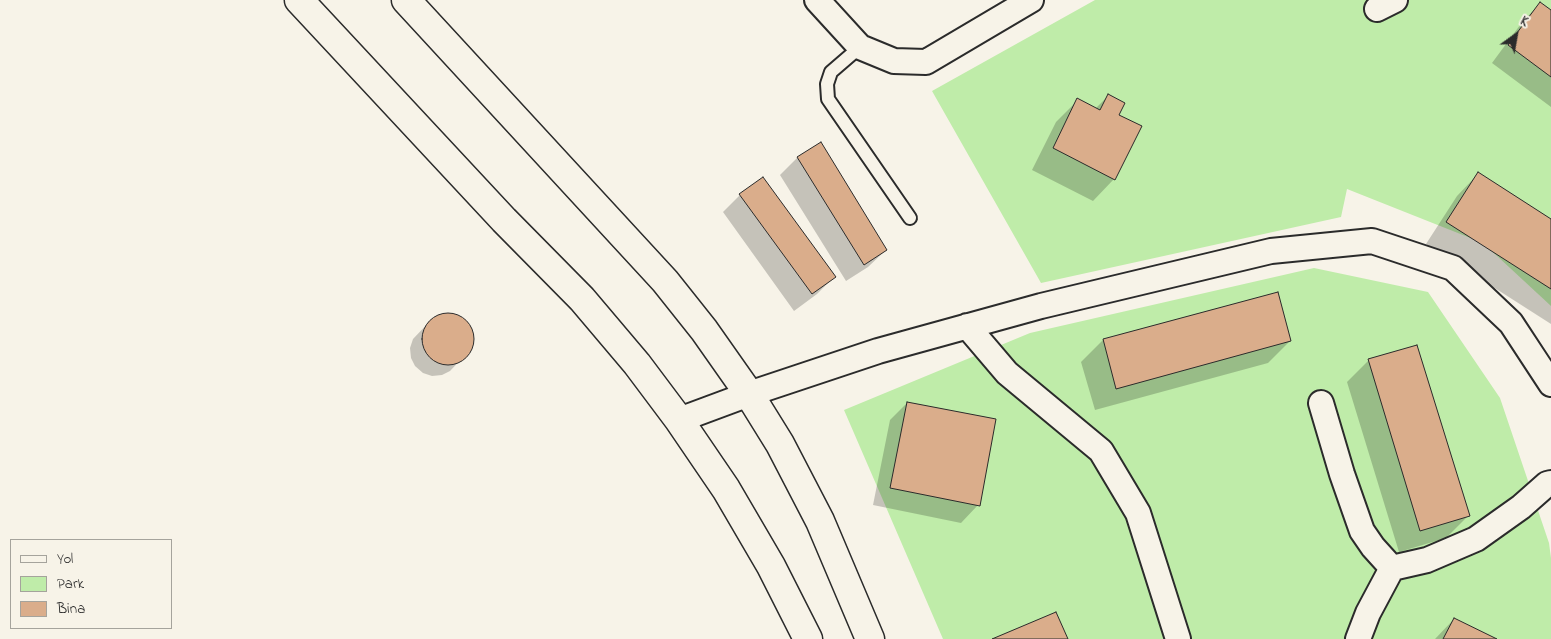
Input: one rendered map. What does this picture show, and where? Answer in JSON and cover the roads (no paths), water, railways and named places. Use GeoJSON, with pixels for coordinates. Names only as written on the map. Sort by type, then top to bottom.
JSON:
{"type":"FeatureCollection","features":[{"type":"Feature","properties":{"kind":"street"},"geometry":{"type":"LineString","coordinates":[[299,0],[504,220],[582,299],[637,364],[679,420],[731,498],[770,566],[808,639]]}},
{"type":"Feature","properties":{"kind":"street"},"geometry":{"type":"LineString","coordinates":[[406,0],[665,281],[704,330],[749,394],[780,444],[820,521],[870,639]]}},
{"type":"Feature","properties":{"kind":"street"},"geometry":{"type":"LineString","coordinates":[[816,0],[834,21],[860,46],[894,61],[926,62],[1031,0]]}},
{"type":"Feature","properties":{"kind":"street"},"geometry":{"type":"LineString","coordinates":[[679,420],[749,394],[878,351],[1041,306],[1271,252],[1372,241],[1453,268],[1511,323],[1551,384]]}},
{"type":"Feature","properties":{"kind":"street"},"geometry":{"type":"LineString","coordinates":[[967,326],[1007,373],[1101,451],[1138,513],[1178,639]]}},
{"type":"Feature","properties":{"kind":"street"},"geometry":{"type":"LineString","coordinates":[[1321,403],[1342,474],[1362,531],[1373,547],[1392,568]]}},
{"type":"Feature","properties":{"kind":"street"},"geometry":{"type":"LineString","coordinates":[[1358,639],[1368,613],[1392,568],[1427,560],[1476,539],[1521,507],[1547,484],[1551,483]]}},
{"type":"Feature","properties":{"kind":"lane"},"geometry":{"type":"LineString","coordinates":[[860,46],[831,72],[826,84],[828,99],[910,218]]}}]}
